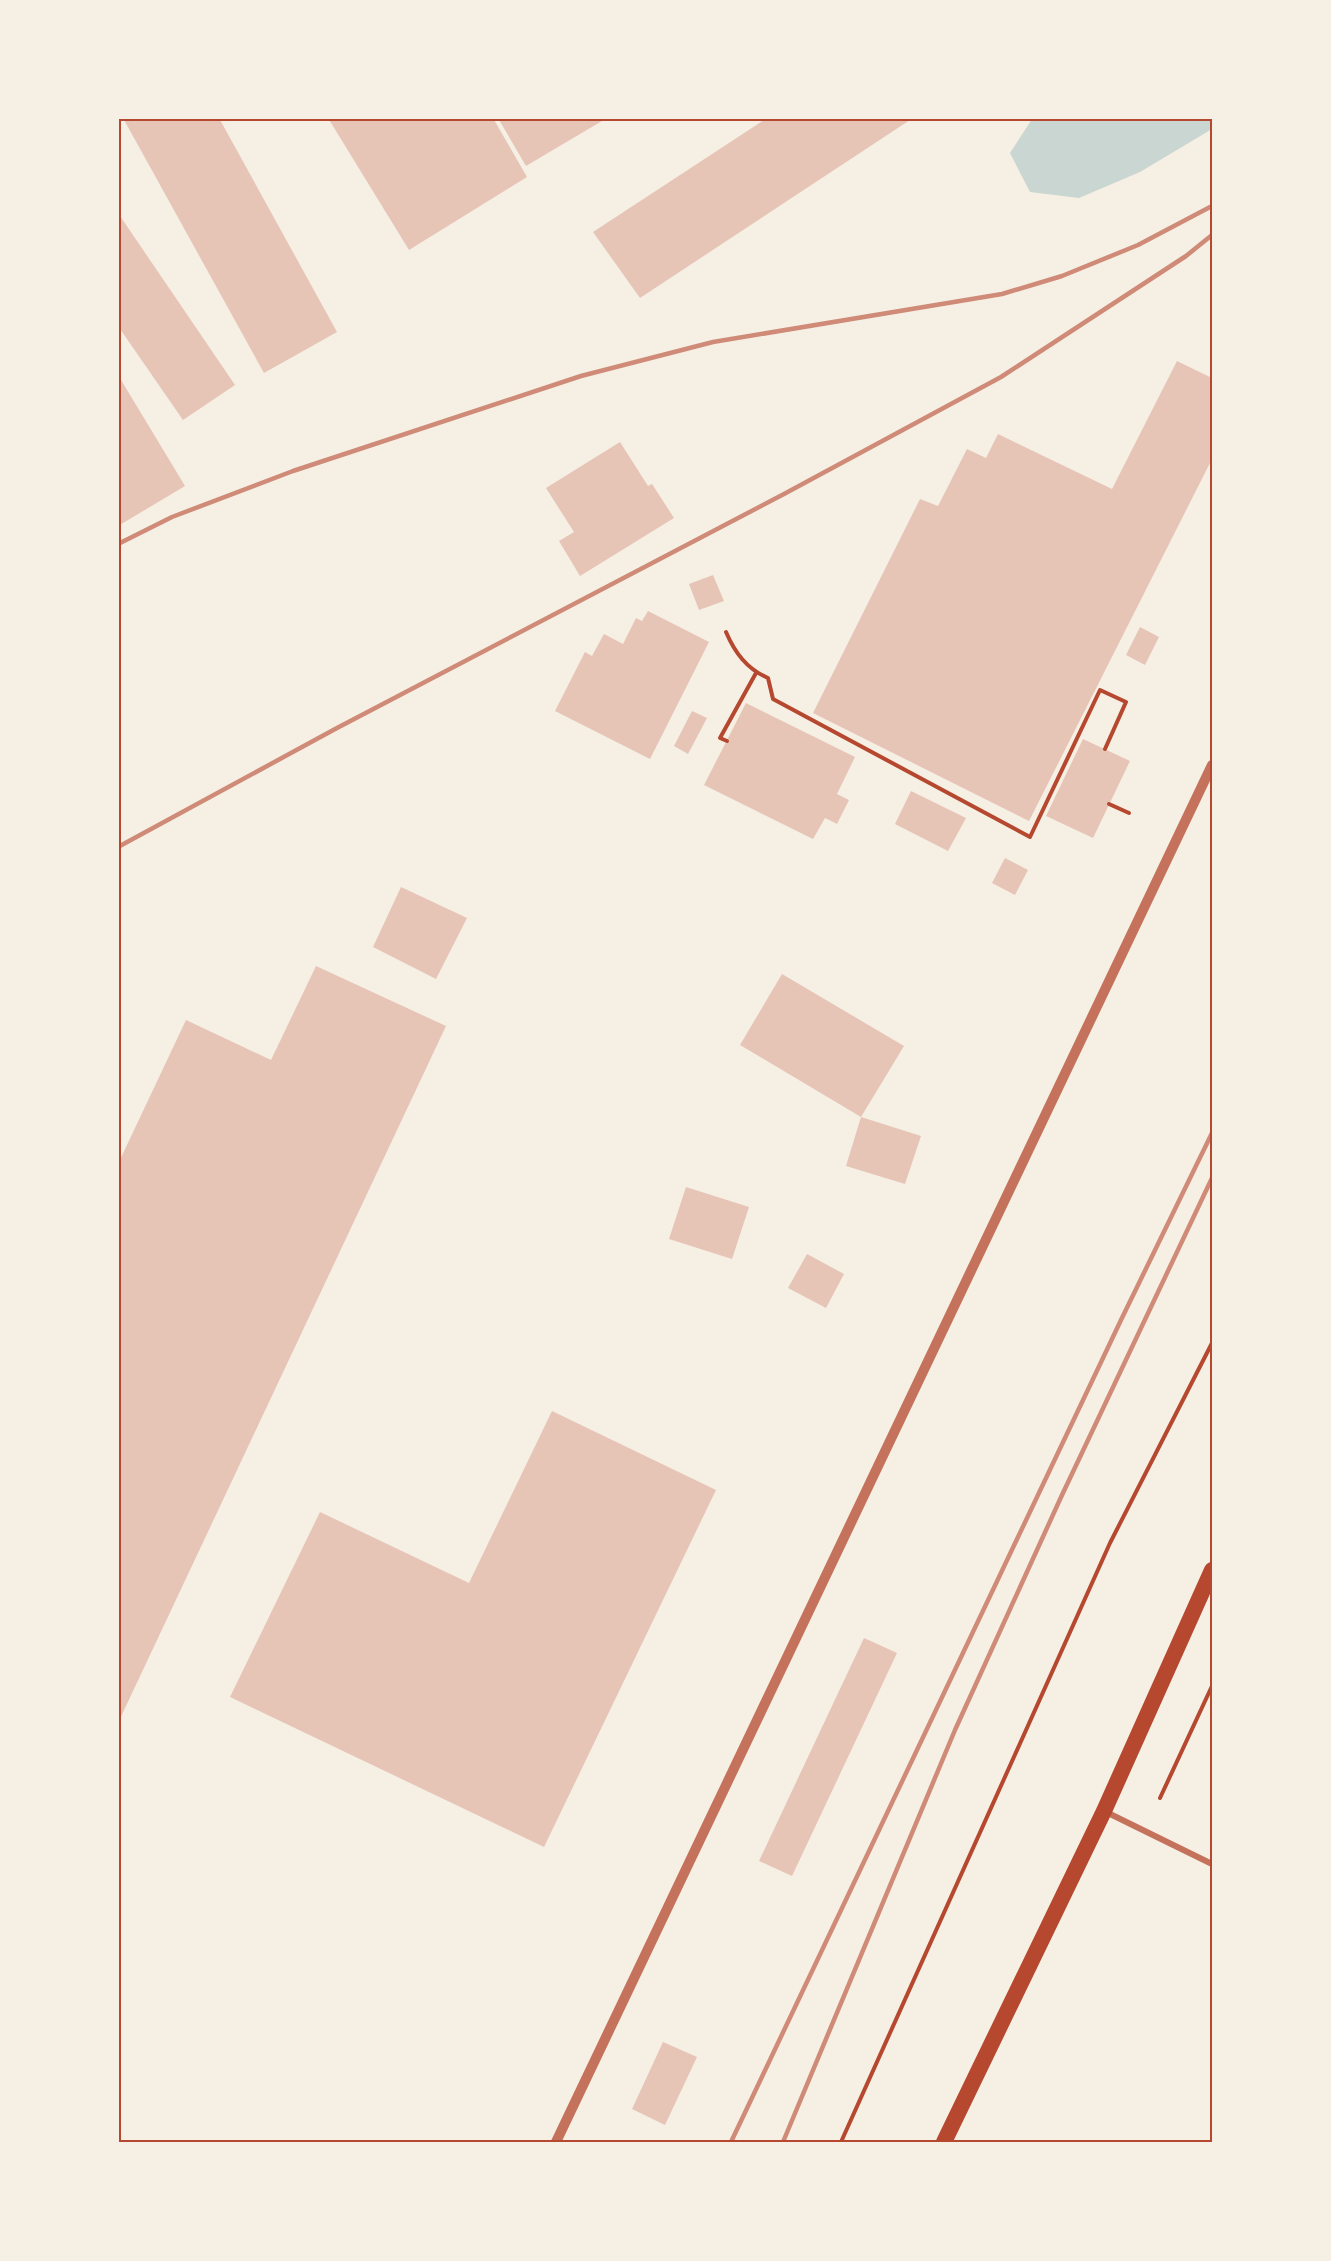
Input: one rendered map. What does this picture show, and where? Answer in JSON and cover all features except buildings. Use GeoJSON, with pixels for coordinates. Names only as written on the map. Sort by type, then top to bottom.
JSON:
{"type":"FeatureCollection","features":[{"type":"Feature","properties":{"kind":"highway"},"geometry":{"type":"LineString","coordinates":[[944,2142],[1104,1810],[1212,1570]]}},
{"type":"Feature","properties":{"kind":"street"},"geometry":{"type":"LineString","coordinates":[[556,2142],[1212,765]]}},
{"type":"Feature","properties":{"kind":"street"},"geometry":{"type":"LineString","coordinates":[[1104,1810],[1212,1864]]}},
{"type":"Feature","properties":{"kind":"path"},"geometry":{"type":"LineString","coordinates":[[726,632],[734,651],[756,673],[768,678],[773,699],[1030,837],[1101,690],[1126,702],[1105,749]]}},
{"type":"Feature","properties":{"kind":"path"},"geometry":{"type":"LineString","coordinates":[[727,741],[720,738],[756,673]]}},
{"type":"Feature","properties":{"kind":"path"},"geometry":{"type":"LineString","coordinates":[[1109,804],[1130,813]]}},
{"type":"Feature","properties":{"kind":"path"},"geometry":{"type":"LineString","coordinates":[[841,2142],[1110,1543],[1212,1343]]}},
{"type":"Feature","properties":{"kind":"path"},"geometry":{"type":"LineString","coordinates":[[1160,1798],[1212,1686]]}},
{"type":"Feature","properties":{"kind":"shaded area"},"geometry":{"type":"Polygon","coordinates":[[[1032,119],[1212,119],[1212,129],[1140,172],[1079,198],[1030,192],[1010,153],[1032,119]]]}},
{"type":"Feature","properties":{"kind":"railway"},"geometry":{"type":"LineString","coordinates":[[118,544],[172,517],[293,471],[581,376],[713,342],[1002,294],[1062,276],[1138,245],[1212,206]]}},
{"type":"Feature","properties":{"kind":"railway"},"geometry":{"type":"LineString","coordinates":[[118,847],[337,728],[784,494],[1001,377],[1186,256],[1212,235]]}},
{"type":"Feature","properties":{"kind":"railway"},"geometry":{"type":"LineString","coordinates":[[731,2142],[1212,1133]]}},
{"type":"Feature","properties":{"kind":"railway"},"geometry":{"type":"LineString","coordinates":[[783,2142],[955,1730],[1062,1495],[1212,1178]]}}]}
